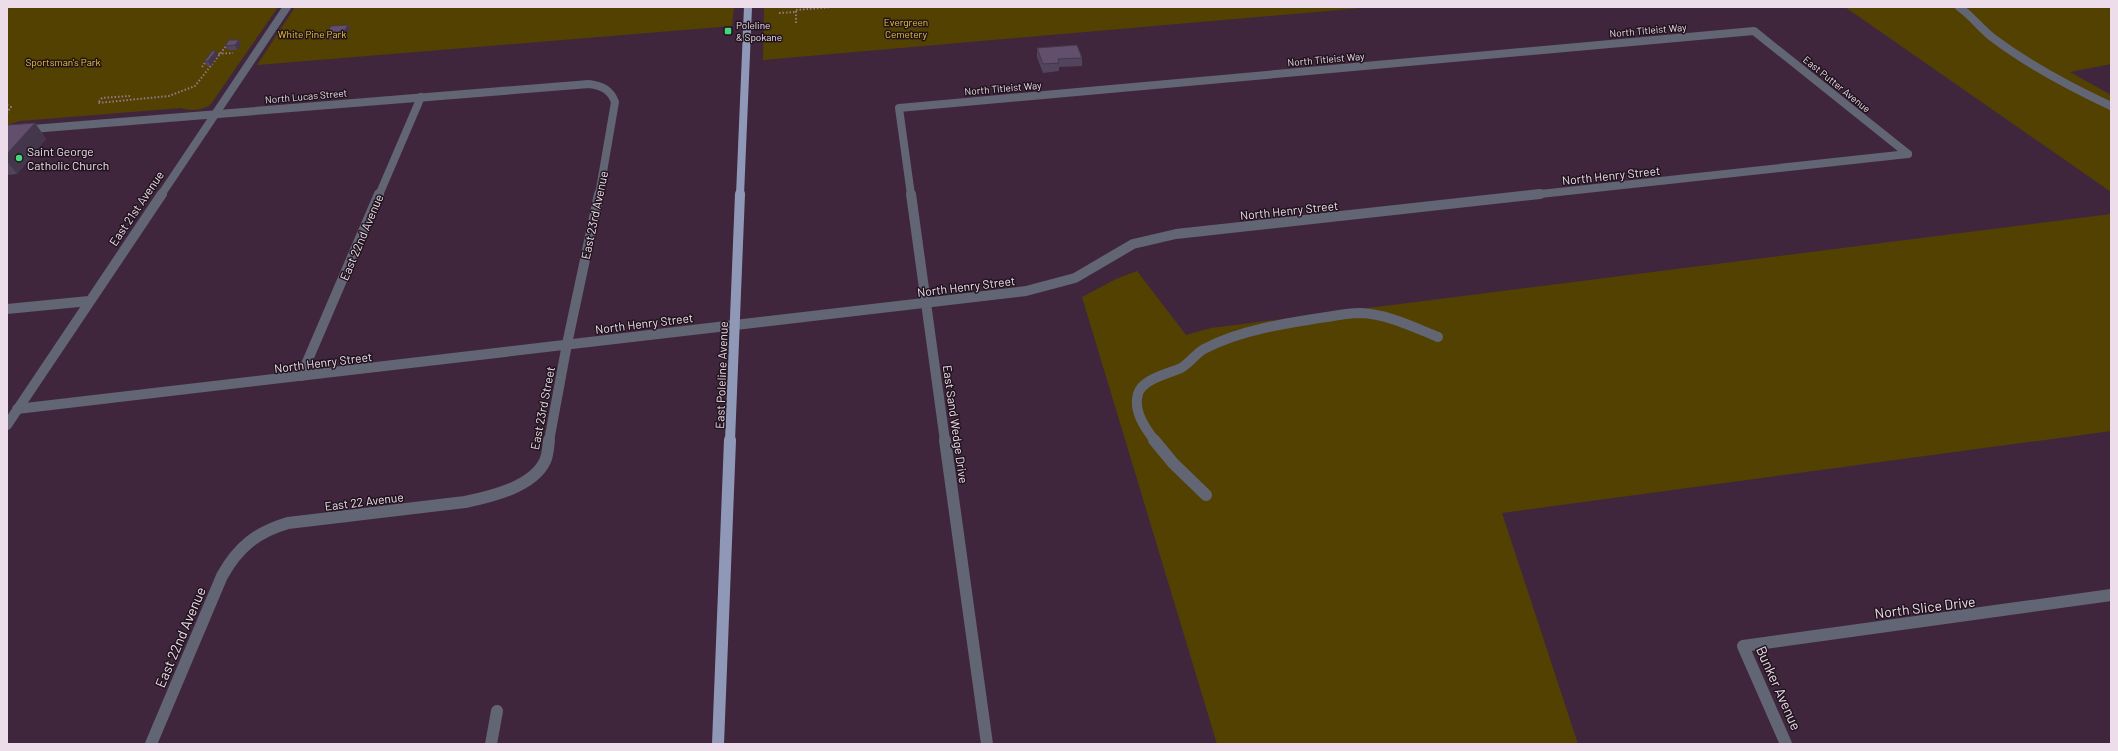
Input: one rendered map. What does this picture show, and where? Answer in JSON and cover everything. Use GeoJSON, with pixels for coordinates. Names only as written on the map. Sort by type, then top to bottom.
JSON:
{"type":"FeatureCollection","features":[{"type":"Feature","properties":{"kind":"main road","name":"East Poleline Avenue"},"geometry":{"type":"LineString","coordinates":[[718,744],[748,7]]}},
{"type":"Feature","properties":{"kind":"street","name":"East 21st Avenue"},"geometry":{"type":"LineString","coordinates":[[7,424],[287,7]]}},
{"type":"Feature","properties":{"kind":"street"},"geometry":{"type":"LineString","coordinates":[[1959,7],[1983,30],[2009,49],[2058,78],[2111,106]]}},
{"type":"Feature","properties":{"kind":"street","name":"North Titleist Way"},"geometry":{"type":"LineString","coordinates":[[899,108],[1754,31]]}},
{"type":"Feature","properties":{"kind":"street","name":"East Putter Avenue"},"geometry":{"type":"LineString","coordinates":[[1754,31],[1908,154]]}},
{"type":"Feature","properties":{"kind":"street","name":"North Lucas Street"},"geometry":{"type":"LineString","coordinates":[[7,131],[569,84],[585,84],[606,88]]}},
{"type":"Feature","properties":{"kind":"street","name":"East 23rd Avenue"},"geometry":{"type":"LineString","coordinates":[[567,344],[613,121],[615,102],[613,94],[606,88]]}},
{"type":"Feature","properties":{"kind":"street","name":"East 22nd Avenue"},"geometry":{"type":"LineString","coordinates":[[301,376],[421,97]]}},
{"type":"Feature","properties":{"kind":"street","name":"East Sand Wedge Drive"},"geometry":{"type":"LineString","coordinates":[[899,108],[988,744]]}},
{"type":"Feature","properties":{"kind":"street","name":"North Henry Street"},"geometry":{"type":"LineString","coordinates":[[17,409],[736,324],[927,304],[1026,291],[1075,278],[1133,244],[1176,234],[1908,154]]}},
{"type":"Feature","properties":{"kind":"street"},"geometry":{"type":"LineString","coordinates":[[7,309],[89,300]]}},
{"type":"Feature","properties":{"kind":"street"},"geometry":{"type":"LineString","coordinates":[[1206,495],[1186,479],[1174,466],[1145,426],[1137,409],[1138,393],[1143,387],[1184,366],[1204,349],[1234,337],[1292,322],[1363,313],[1396,320],[1438,337]]}},
{"type":"Feature","properties":{"kind":"street","name":"East 23rd Street"},"geometry":{"type":"LineString","coordinates":[[494,496],[523,483],[538,471],[545,461],[567,344]]}},
{"type":"Feature","properties":{"kind":"street","name":"East 22 Avenue"},"geometry":{"type":"LineString","coordinates":[[242,546],[270,528],[288,523],[465,502],[494,496]]}},
{"type":"Feature","properties":{"kind":"street","name":"East 22nd Avenue"},"geometry":{"type":"LineString","coordinates":[[151,744],[222,576],[232,556],[242,546]]}},
{"type":"Feature","properties":{"kind":"street","name":"North Slice Drive"},"geometry":{"type":"LineString","coordinates":[[1743,646],[1984,614],[2111,595]]}},
{"type":"Feature","properties":{"kind":"street","name":"Bunker Avenue"},"geometry":{"type":"LineString","coordinates":[[1743,646],[1786,744]]}},
{"type":"Feature","properties":{"kind":"street"},"geometry":{"type":"LineString","coordinates":[[491,744],[497,711]]}},
{"type":"Feature","properties":{"kind":"path"},"geometry":{"type":"LineString","coordinates":[[780,13],[832,7]]}},
{"type":"Feature","properties":{"kind":"path"},"geometry":{"type":"LineString","coordinates":[[796,10],[796,23]]}},
{"type":"Feature","properties":{"kind":"path"},"geometry":{"type":"LineString","coordinates":[[130,96],[102,98],[98,104],[169,96],[195,86],[207,69],[212,67],[228,45]]}},
{"type":"Feature","properties":{"kind":"path"},"geometry":{"type":"LineString","coordinates":[[202,67],[211,55],[233,53]]}},
{"type":"Feature","properties":{"kind":"path"},"geometry":{"type":"LineString","coordinates":[[7,105],[11,107],[7,113]]}},
{"type":"Feature","properties":{"kind":"green space","name":"Sportsman's Park"},"geometry":{"type":"Polygon","coordinates":[[[7,7],[278,7],[211,104],[204,108],[189,110],[181,108],[20,121],[7,125],[7,7]]]}},
{"type":"Feature","properties":{"kind":"green space","name":"White Pine Park"},"geometry":{"type":"Polygon","coordinates":[[[295,7],[734,7],[732,26],[257,65],[295,7]]]}},
{"type":"Feature","properties":{"kind":"green space","name":"Evergreen Cemetery"},"geometry":{"type":"Polygon","coordinates":[[[764,7],[1373,7],[763,60],[764,7]]]}},
{"type":"Feature","properties":{"kind":"green space"},"geometry":{"type":"Polygon","coordinates":[[[1845,7],[2111,7],[2111,64],[2070,72],[2111,95],[2111,192],[1845,7]]]}},
{"type":"Feature","properties":{"kind":"green space"},"geometry":{"type":"Polygon","coordinates":[[[2111,214],[2111,431],[1502,513],[1578,744],[1217,744],[1082,297],[1116,279],[1137,271],[1186,335],[1211,328],[2111,214]]]}},
{"type":"Feature","properties":{"kind":"building"},"geometry":{"type":"Polygon","coordinates":[[[348,25],[343,33],[326,34],[331,26],[348,25]]]}},
{"type":"Feature","properties":{"kind":"building"},"geometry":{"type":"Polygon","coordinates":[[[229,40],[239,40],[235,45],[225,46],[229,40]]]}},
{"type":"Feature","properties":{"kind":"building"},"geometry":{"type":"Polygon","coordinates":[[[1077,45],[1082,58],[1058,59],[1059,63],[1043,64],[1037,48],[1077,45]]]}},
{"type":"Feature","properties":{"kind":"building"},"geometry":{"type":"Polygon","coordinates":[[[212,51],[216,51],[208,61],[204,62],[212,51]]]}},
{"type":"Feature","properties":{"kind":"building"},"geometry":{"type":"Polygon","coordinates":[[[35,123],[7,154],[7,125],[35,123]]]}},
{"type":"Feature","properties":{"kind":"place","name":"Poleline & Spokane"},"geometry":{"type":"Point","coordinates":[728,31]}},
{"type":"Feature","properties":{"kind":"place","name":"Saint George Catholic Church"},"geometry":{"type":"Point","coordinates":[19,158]}}]}
